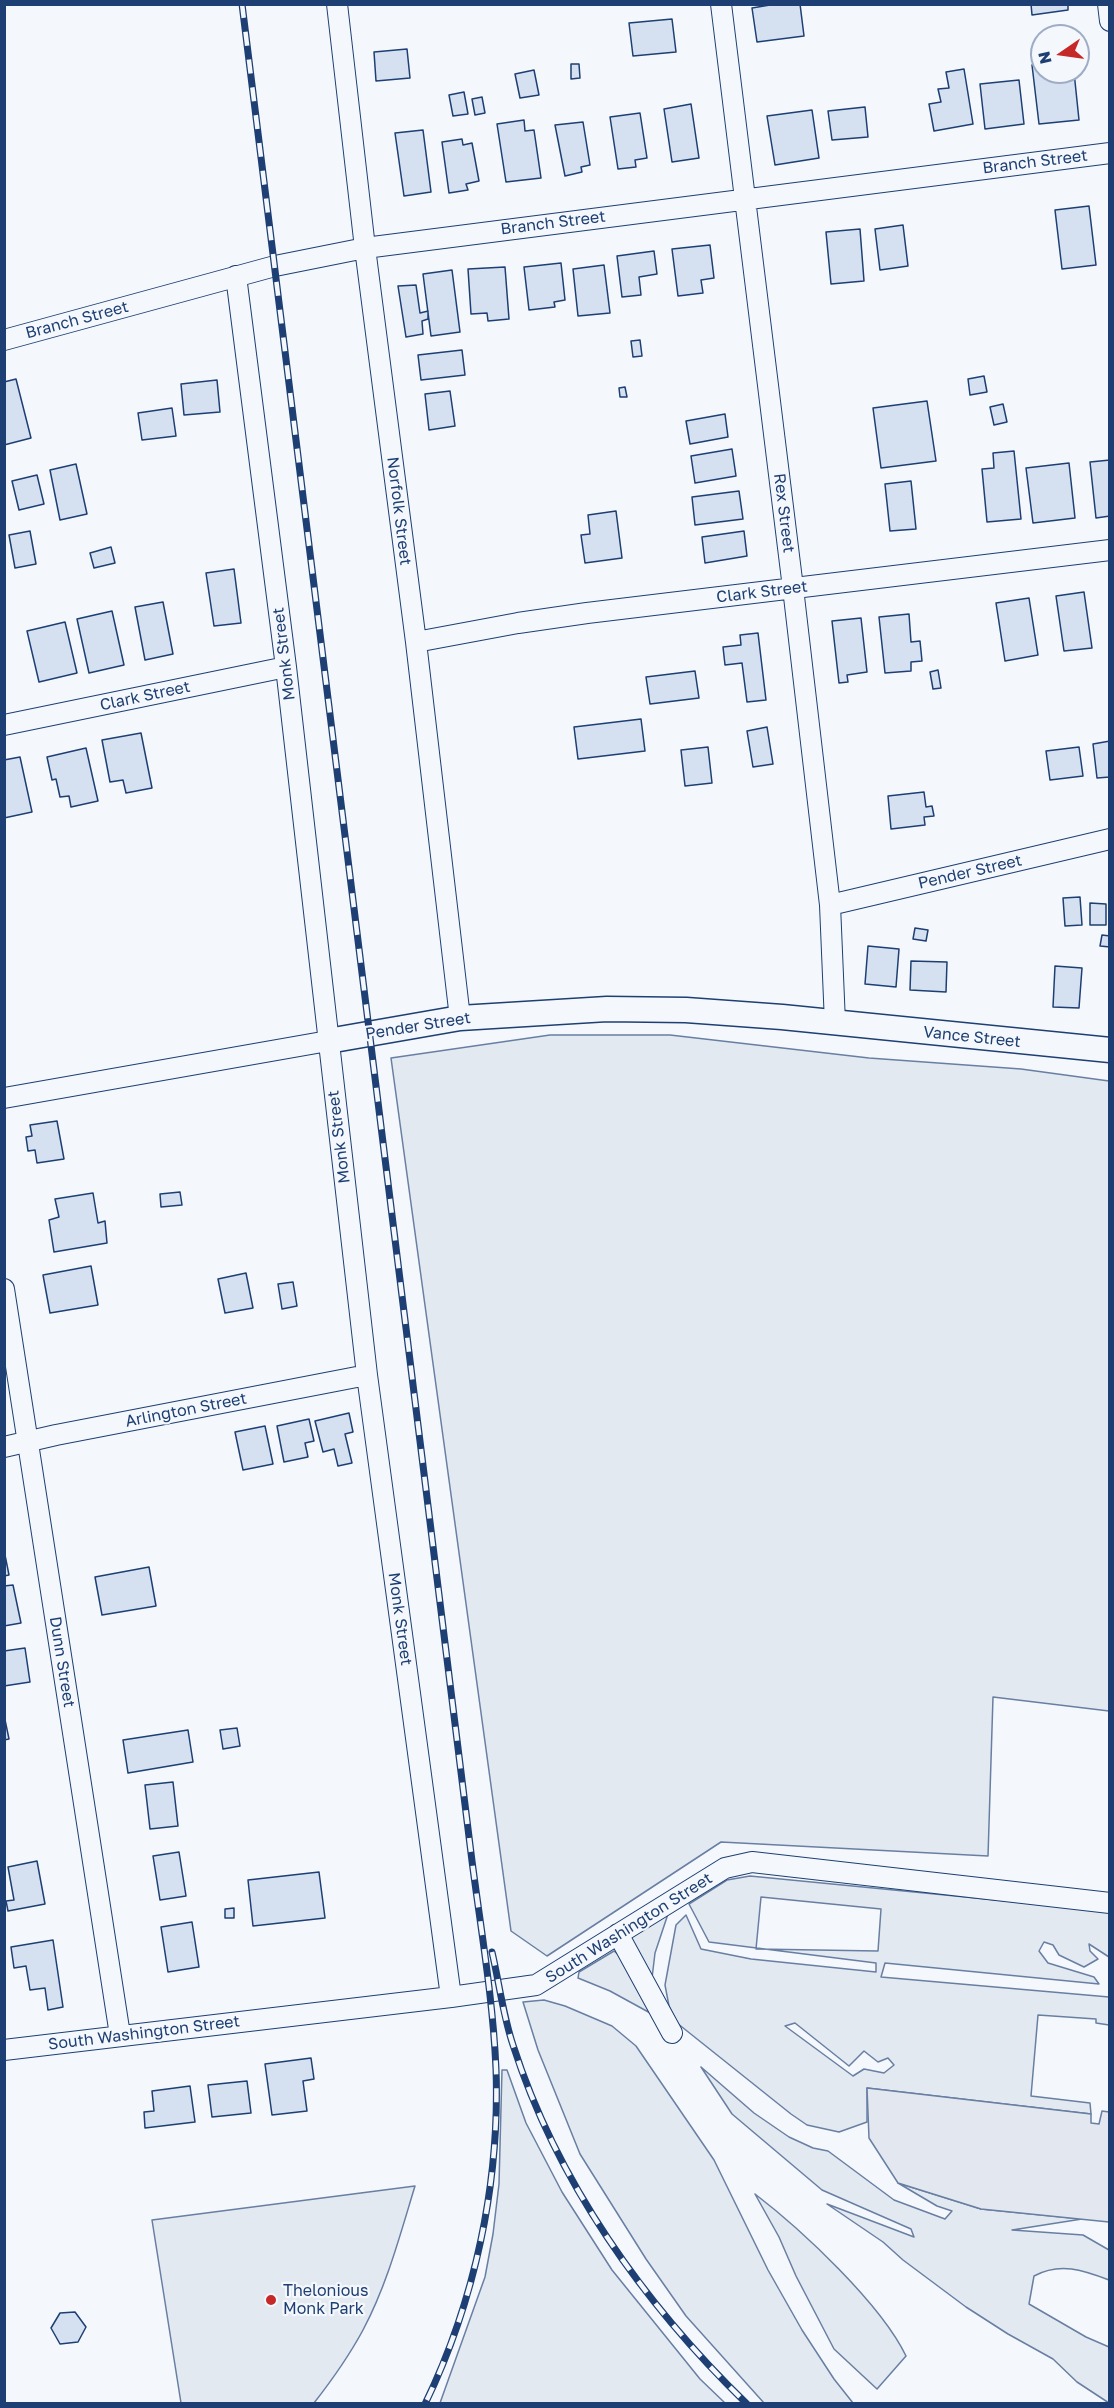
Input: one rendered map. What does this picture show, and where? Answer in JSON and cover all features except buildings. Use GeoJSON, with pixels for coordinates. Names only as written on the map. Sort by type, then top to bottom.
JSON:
{"type":"FeatureCollection","features":[{"type":"Feature","properties":{"kind":"street","name":"Norfolk Street"},"geometry":{"type":"LineString","coordinates":[[337,4],[365,248],[417,642],[460,1018]]}},
{"type":"Feature","properties":{"kind":"street","name":"Rex Street"},"geometry":{"type":"LineString","coordinates":[[721,4],[830,905],[835,1023]]}},
{"type":"Feature","properties":{"kind":"street"},"geometry":{"type":"LineString","coordinates":[[1108,4],[1110,21]]}},
{"type":"Feature","properties":{"kind":"street","name":"Branch Street"},"geometry":{"type":"LineString","coordinates":[[4,340],[236,276],[365,248],[1110,153]]}},
{"type":"Feature","properties":{"kind":"street","name":"Monk Street"},"geometry":{"type":"LineString","coordinates":[[236,276],[286,667],[367,1375],[451,1997]]}},
{"type":"Feature","properties":{"kind":"street","name":"Clark Street"},"geometry":{"type":"LineString","coordinates":[[417,642],[518,623],[1110,550]]}},
{"type":"Feature","properties":{"kind":"street","name":"Clark Street"},"geometry":{"type":"LineString","coordinates":[[4,725],[286,667]]}},
{"type":"Feature","properties":{"kind":"street","name":"Pender Street"},"geometry":{"type":"LineString","coordinates":[[830,905],[1110,839]]}},
{"type":"Feature","properties":{"kind":"street","name":"Pender Street"},"geometry":{"type":"LineString","coordinates":[[4,1098],[460,1018],[607,1008],[686,1010],[835,1023]]}},
{"type":"Feature","properties":{"kind":"street","name":"Vance Street"},"geometry":{"type":"LineString","coordinates":[[835,1023],[1110,1050]]}},
{"type":"Feature","properties":{"kind":"street","name":"Dunn Street"},"geometry":{"type":"LineString","coordinates":[[4,1289],[120,2035]]}},
{"type":"Feature","properties":{"kind":"street","name":"Arlington Street"},"geometry":{"type":"LineString","coordinates":[[4,1447],[367,1375]]}},
{"type":"Feature","properties":{"kind":"street","name":"South Washington Street"},"geometry":{"type":"LineString","coordinates":[[4,2050],[536,1985],[725,1868],[752,1862],[1110,1903]]}},
{"type":"Feature","properties":{"kind":"street"},"geometry":{"type":"LineString","coordinates":[[618,1934],[672,2033]]}},
{"type":"Feature","properties":{"kind":"shaded area"},"geometry":{"type":"Polygon","coordinates":[[[550,1035],[670,1035],[869,1058],[1021,1069],[1109,1081],[1109,1711],[993,1697],[988,1856],[721,1842],[547,1956],[511,1931],[391,1058],[550,1035]]]}},
{"type":"Feature","properties":{"kind":"shaded area"},"geometry":{"type":"Polygon","coordinates":[[[750,1876],[1109,1911],[1109,1957],[1089,1944],[1090,1951],[1098,1959],[1084,1967],[1059,1955],[1053,1945],[1044,1942],[1039,1951],[1048,1963],[1094,1977],[1099,1984],[885,1963],[881,1977],[1109,1997],[1109,2025],[1096,2023],[1096,2019],[1038,2015],[1031,2096],[1090,2103],[1091,2114],[867,2088],[867,2122],[839,2132],[807,2125],[677,2023],[669,2006],[665,1985],[676,1925],[686,1915],[701,1949],[751,1959],[876,1972],[876,1963],[766,1949],[878,1951],[881,1909],[761,1897],[756,1948],[709,1942],[689,1904],[727,1880],[750,1876]],[[795,2023],[785,2026],[853,2076],[864,2069],[884,2073],[894,2065],[888,2058],[878,2062],[864,2051],[849,2066],[795,2023]]]}},
{"type":"Feature","properties":{"kind":"shaded area"},"geometry":{"type":"Polygon","coordinates":[[[668,1914],[655,1953],[652,1978],[630,1938],[668,1914]]]}},
{"type":"Feature","properties":{"kind":"shaded area"},"geometry":{"type":"Polygon","coordinates":[[[614,1951],[625,1960],[652,2014],[610,1991],[578,1978],[579,1972],[614,1951]]]}},
{"type":"Feature","properties":{"kind":"shaded area"},"geometry":{"type":"Polygon","coordinates":[[[544,2000],[565,2006],[612,2026],[636,2046],[714,2160],[768,2270],[802,2330],[834,2379],[853,2403],[764,2403],[686,2316],[646,2259],[580,2154],[538,2050],[523,2002],[544,2000]]]}},
{"type":"Feature","properties":{"kind":"shaded area"},"geometry":{"type":"Polygon","coordinates":[[[701,2067],[754,2113],[789,2137],[813,2148],[828,2151],[894,2200],[945,2219],[952,2211],[937,2206],[898,2183],[981,2209],[1082,2219],[1012,2230],[1083,2235],[1109,2250],[1109,2280],[1072,2269],[1053,2269],[1034,2276],[1029,2304],[1086,2337],[1109,2347],[1109,2403],[1077,2382],[1053,2359],[966,2307],[903,2260],[883,2242],[827,2204],[914,2237],[911,2229],[822,2190],[732,2114],[701,2067]]]}},
{"type":"Feature","properties":{"kind":"shaded area"},"geometry":{"type":"Polygon","coordinates":[[[502,2070],[507,2070],[526,2123],[562,2192],[612,2270],[700,2379],[725,2403],[440,2403],[485,2277],[499,2184],[502,2070]]]}},
{"type":"Feature","properties":{"kind":"shaded area"},"geometry":{"type":"Polygon","coordinates":[[[867,2088],[1091,2114],[1091,2123],[1099,2124],[1102,2111],[1109,2112],[1109,2222],[981,2209],[898,2183],[869,2138],[867,2088]]]}},
{"type":"Feature","properties":{"kind":"shaded area","name":"Thelonious Monk Park"},"geometry":{"type":"Polygon","coordinates":[[[415,2186],[392,2260],[372,2313],[358,2340],[314,2403],[181,2403],[152,2220],[415,2186]]]}},
{"type":"Feature","properties":{"kind":"shaded area"},"geometry":{"type":"Polygon","coordinates":[[[755,2194],[795,2227],[839,2269],[860,2291],[894,2336],[906,2356],[877,2389],[834,2349],[796,2276],[779,2237],[755,2194]]]}},
{"type":"Feature","properties":{"kind":"railway"},"geometry":{"type":"LineString","coordinates":[[242,4],[486,1965],[496,2069],[494,2155],[481,2241],[458,2324],[425,2404]]}},
{"type":"Feature","properties":{"kind":"railway"},"geometry":{"type":"LineString","coordinates":[[492,1952],[510,2034],[531,2096],[579,2192],[639,2283],[673,2325],[747,2404]]}},
{"type":"Feature","properties":{"kind":"place","name":"Thelonious Monk Park"},"geometry":{"type":"Point","coordinates":[271,2300]}}]}
